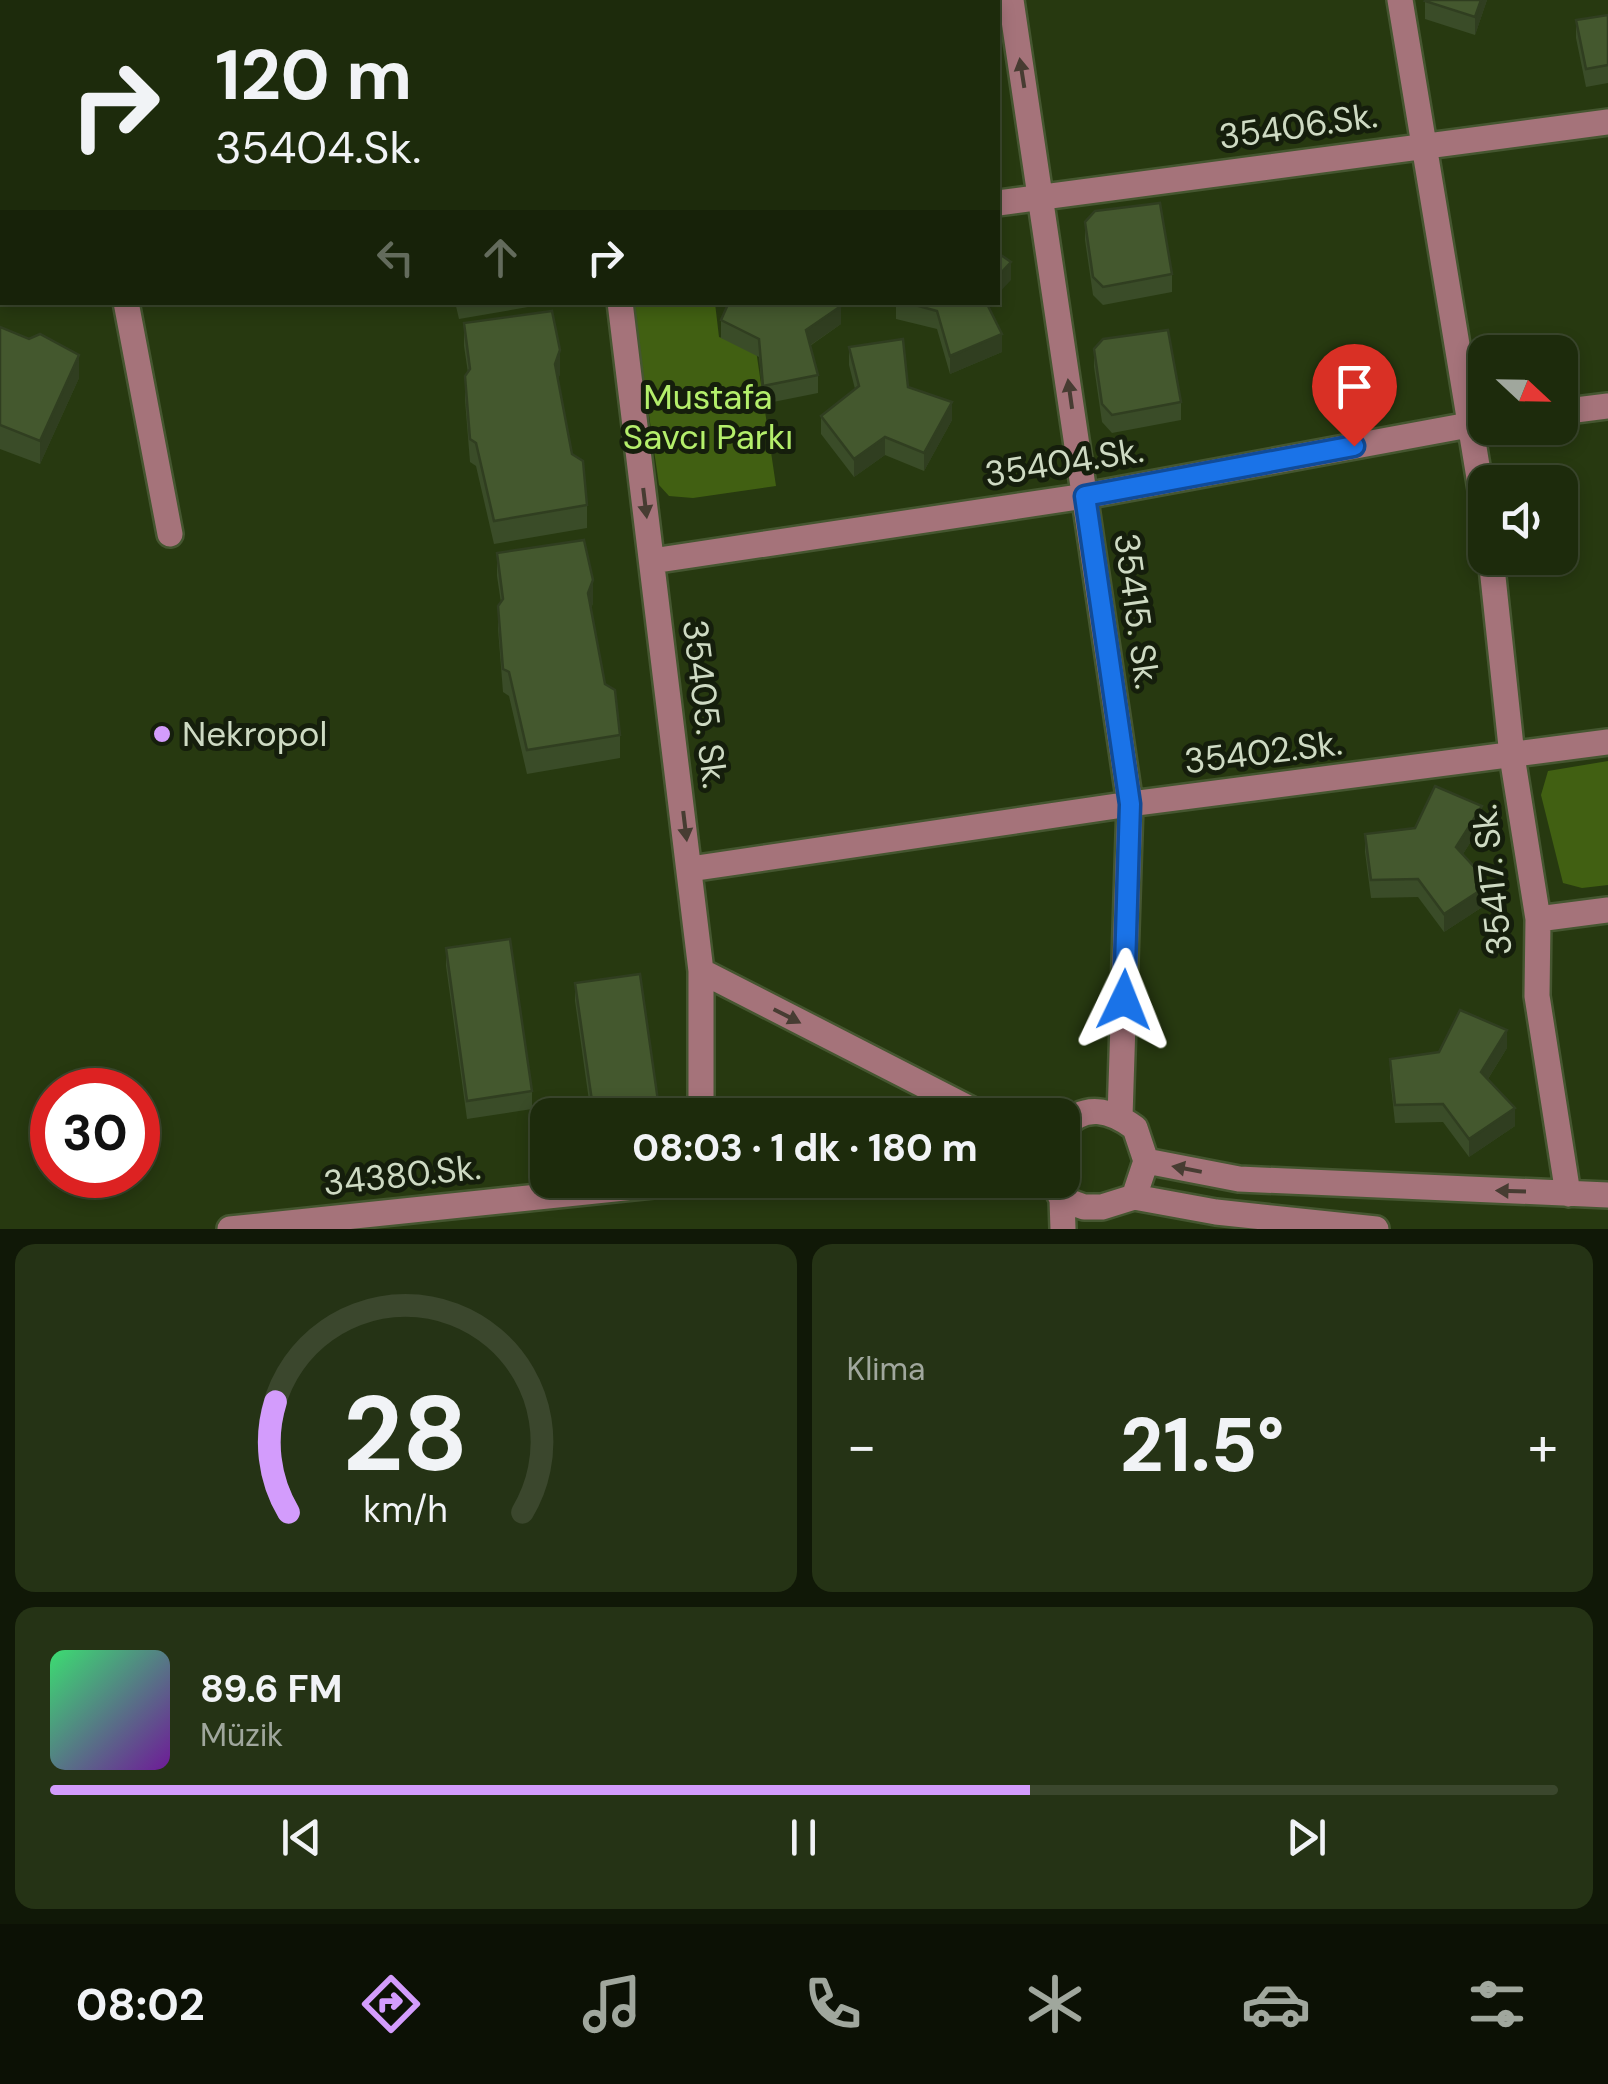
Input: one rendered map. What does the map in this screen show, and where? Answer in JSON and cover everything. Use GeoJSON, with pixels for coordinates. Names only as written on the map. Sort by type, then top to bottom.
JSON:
{"type":"FeatureCollection","features":[{"type":"Feature","properties":{"kind":"street","name":"35415. Sk."},"geometry":{"type":"LineString","coordinates":[[1011,0],[1130,804],[1120,1117]]}},
{"type":"Feature","properties":{"kind":"street"},"geometry":{"type":"LineString","coordinates":[[1400,0],[1422,144],[1468,377]]}},
{"type":"Feature","properties":{"kind":"street","name":"35406.Sk."},"geometry":{"type":"LineString","coordinates":[[1000,203],[1608,122]]}},
{"type":"Feature","properties":{"kind":"street"},"geometry":{"type":"LineString","coordinates":[[127,305],[170,534]]}},
{"type":"Feature","properties":{"kind":"street","name":"35405. Sk."},"geometry":{"type":"LineString","coordinates":[[620,305],[701,971],[701,1098]]}},
{"type":"Feature","properties":{"kind":"street"},"geometry":{"type":"LineString","coordinates":[[1578,410],[1608,406]]}},
{"type":"Feature","properties":{"kind":"street","name":"35404.Sk."},"geometry":{"type":"LineString","coordinates":[[652,561],[1085,496],[1468,425]]}},
{"type":"Feature","properties":{"kind":"street","name":"35417. Sk."},"geometry":{"type":"LineString","coordinates":[[1493,575],[1512,756],[1538,919],[1537,996],[1568,1194]]}},
{"type":"Feature","properties":{"kind":"street","name":"35402.Sk."},"geometry":{"type":"LineString","coordinates":[[690,869],[1130,804],[1608,742]]}},
{"type":"Feature","properties":{"kind":"street"},"geometry":{"type":"LineString","coordinates":[[1538,919],[1608,910]]}},
{"type":"Feature","properties":{"kind":"street"},"geometry":{"type":"LineString","coordinates":[[701,971],[949,1098]]}},
{"type":"Feature","properties":{"kind":"street"},"geometry":{"type":"LineString","coordinates":[[1070,1198],[1102,1218],[1134,1197],[1146,1162],[1135,1128],[1120,1117],[1103,1110],[1080,1116]]}},
{"type":"Feature","properties":{"kind":"street"},"geometry":{"type":"LineString","coordinates":[[1146,1162],[1240,1179],[1608,1195]]}},
{"type":"Feature","properties":{"kind":"street"},"geometry":{"type":"LineString","coordinates":[[1134,1197],[1216,1212],[1376,1229]]}},
{"type":"Feature","properties":{"kind":"street","name":"34380.Sk."},"geometry":{"type":"LineString","coordinates":[[230,1229],[534,1198]]}},
{"type":"Feature","properties":{"kind":"street"},"geometry":{"type":"LineString","coordinates":[[1058,1198],[1063,1229]]}},
{"type":"Feature","properties":{"kind":"green space","name":"Mustafa Savcı Parkı"},"geometry":{"type":"Polygon","coordinates":[[[633,305],[715,305],[719,337],[756,350],[776,486],[693,498],[669,496],[659,485],[633,305]]]}},
{"type":"Feature","properties":{"kind":"green space"},"geometry":{"type":"Polygon","coordinates":[[[1608,761],[1608,885],[1582,888],[1563,883],[1541,795],[1548,771],[1608,761]]]}},
{"type":"Feature","properties":{"kind":"building"},"geometry":{"type":"Polygon","coordinates":[[[1426,0],[1481,0],[1475,17],[1426,0]]]}},
{"type":"Feature","properties":{"kind":"building"},"geometry":{"type":"Polygon","coordinates":[[[1608,15],[1608,65],[1586,69],[1576,20],[1608,15]]]}},
{"type":"Feature","properties":{"kind":"building"},"geometry":{"type":"Polygon","coordinates":[[[1160,203],[1172,274],[1103,287],[1093,277],[1085,222],[1095,211],[1160,203]]]}},
{"type":"Feature","properties":{"kind":"building"},"geometry":{"type":"Polygon","coordinates":[[[1000,254],[1011,262],[1000,274],[1000,254]]]}},
{"type":"Feature","properties":{"kind":"building"},"geometry":{"type":"Polygon","coordinates":[[[728,305],[841,306],[806,330],[818,375],[763,386],[759,339],[721,320],[728,305]]]}},
{"type":"Feature","properties":{"kind":"building"},"geometry":{"type":"Polygon","coordinates":[[[915,305],[988,305],[1002,334],[950,356],[937,311],[915,305]]]}},
{"type":"Feature","properties":{"kind":"building"},"geometry":{"type":"Polygon","coordinates":[[[552,311],[560,350],[555,364],[572,454],[583,461],[587,505],[494,521],[476,443],[470,439],[465,376],[470,369],[464,323],[552,311]]]}},
{"type":"Feature","properties":{"kind":"building"},"geometry":{"type":"Polygon","coordinates":[[[0,327],[29,339],[40,334],[79,355],[40,441],[0,425],[0,327]]]}},
{"type":"Feature","properties":{"kind":"building"},"geometry":{"type":"Polygon","coordinates":[[[1168,330],[1181,402],[1112,415],[1102,404],[1094,349],[1103,339],[1168,330]]]}},
{"type":"Feature","properties":{"kind":"building"},"geometry":{"type":"Polygon","coordinates":[[[903,339],[908,387],[952,402],[924,453],[885,437],[854,459],[821,416],[859,386],[849,347],[903,339]]]}},
{"type":"Feature","properties":{"kind":"building"},"geometry":{"type":"Polygon","coordinates":[[[584,540],[593,580],[588,593],[605,684],[615,690],[620,735],[527,750],[509,672],[503,669],[498,606],[503,599],[497,553],[584,540]]]}},
{"type":"Feature","properties":{"kind":"building"},"geometry":{"type":"Polygon","coordinates":[[[1435,786],[1482,806],[1456,847],[1490,884],[1444,914],[1418,879],[1371,880],[1365,834],[1415,828],[1435,786]]]}},
{"type":"Feature","properties":{"kind":"building"},"geometry":{"type":"Polygon","coordinates":[[[510,939],[532,1091],[467,1101],[446,948],[510,939]]]}},
{"type":"Feature","properties":{"kind":"building"},"geometry":{"type":"Polygon","coordinates":[[[640,974],[658,1098],[592,1098],[575,983],[640,974]]]}},
{"type":"Feature","properties":{"kind":"building"},"geometry":{"type":"Polygon","coordinates":[[[1460,1010],[1507,1030],[1481,1072],[1515,1108],[1469,1139],[1443,1104],[1395,1105],[1390,1059],[1439,1052],[1460,1010]]]}},
{"type":"Feature","properties":{"kind":"place","name":"Nekropol"},"geometry":{"type":"Point","coordinates":[162,734]}},
{"type":"Feature","properties":{"kind":"route"},"geometry":{"type":"LineString","coordinates":[[1124,1000],[1130,804],[1085,496],[1354,446]]}}]}
